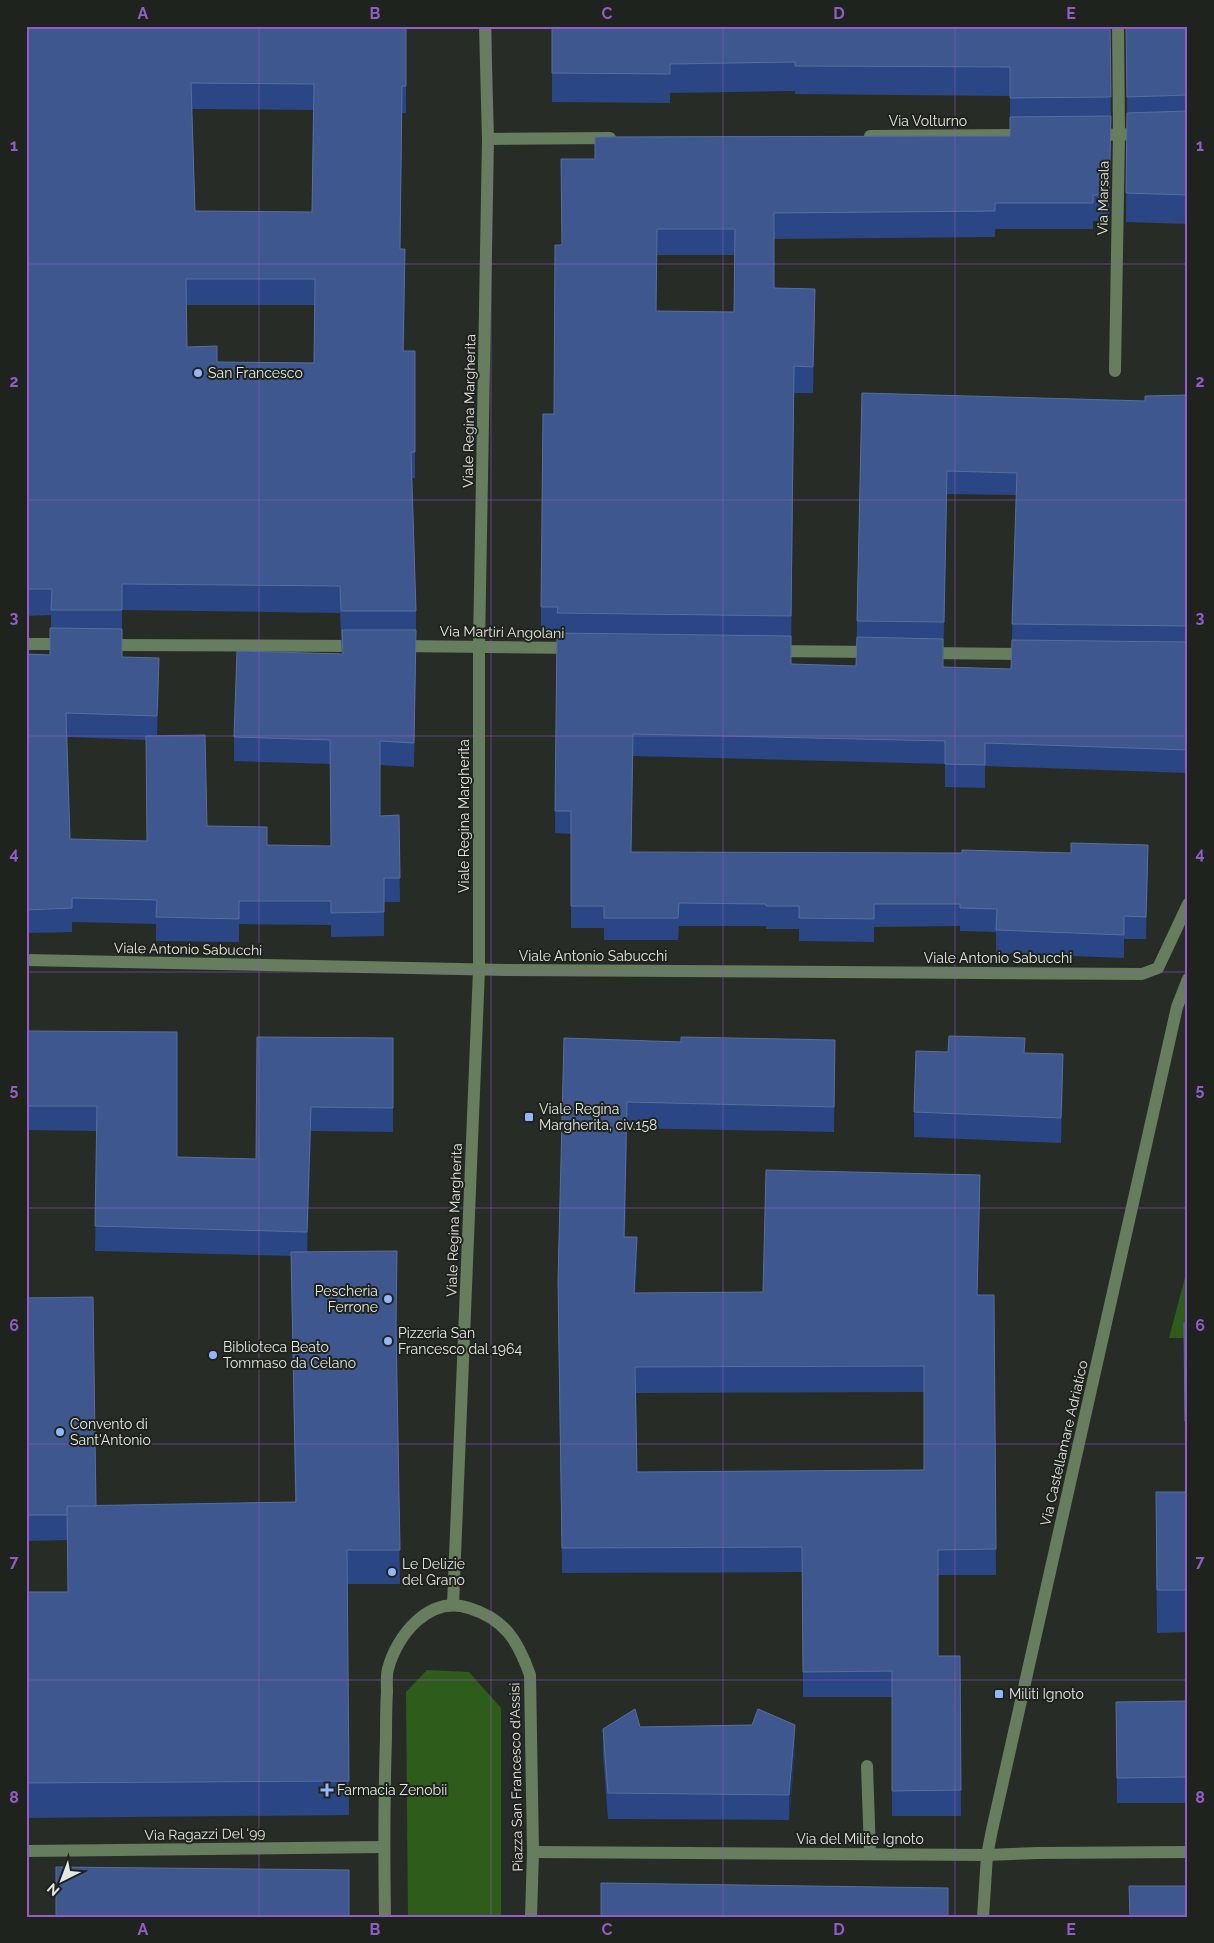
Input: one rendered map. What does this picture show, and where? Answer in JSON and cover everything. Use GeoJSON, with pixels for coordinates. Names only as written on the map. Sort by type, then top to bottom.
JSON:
{"type":"FeatureCollection","features":[{"type":"Feature","properties":{"kind":"street","name":"Viale Regina Margherita"},"geometry":{"type":"LineString","coordinates":[[453,1605],[480,970],[479,646],[488,139],[485,26]]}},
{"type":"Feature","properties":{"kind":"street","name":"Via Marsala"},"geometry":{"type":"LineString","coordinates":[[1116,370],[1119,134],[1118,26]]}},
{"type":"Feature","properties":{"kind":"street"},"geometry":{"type":"LineString","coordinates":[[1079,135],[1158,133]]}},
{"type":"Feature","properties":{"kind":"street","name":"Via Volturno"},"geometry":{"type":"LineString","coordinates":[[861,136],[1040,135]]}},
{"type":"Feature","properties":{"kind":"street"},"geometry":{"type":"LineString","coordinates":[[488,139],[623,138]]}},
{"type":"Feature","properties":{"kind":"street"},"geometry":{"type":"LineString","coordinates":[[26,644],[76,644]]}},
{"type":"Feature","properties":{"kind":"street"},"geometry":{"type":"LineString","coordinates":[[95,644],[371,646]]}},
{"type":"Feature","properties":{"kind":"street","name":"Via Martiri Angolani"},"geometry":{"type":"LineString","coordinates":[[391,646],[589,648]]}},
{"type":"Feature","properties":{"kind":"street"},"geometry":{"type":"LineString","coordinates":[[759,651],[889,652]]}},
{"type":"Feature","properties":{"kind":"street"},"geometry":{"type":"LineString","coordinates":[[918,653],[1038,655]]}},
{"type":"Feature","properties":{"kind":"street","name":"Viale Antonio Sabucchi"},"geometry":{"type":"LineString","coordinates":[[26,960],[480,970],[1142,974],[1158,968],[1188,904]]}},
{"type":"Feature","properties":{"kind":"street","name":"Via Castellamare Adriatico"},"geometry":{"type":"LineString","coordinates":[[983,1917],[987,1855],[1176,1007],[1188,979]]}},
{"type":"Feature","properties":{"kind":"street"},"geometry":{"type":"LineString","coordinates":[[385,1917],[383,1846],[387,1671],[399,1640],[408,1628],[434,1610],[453,1605]]}},
{"type":"Feature","properties":{"kind":"street","name":"Piazza San Francesco d'Assisi"},"geometry":{"type":"LineString","coordinates":[[453,1605],[469,1608],[491,1618],[507,1630],[520,1649],[530,1675],[533,1852],[531,1917]]}},
{"type":"Feature","properties":{"kind":"street"},"geometry":{"type":"LineString","coordinates":[[867,1766],[870,1854]]}},
{"type":"Feature","properties":{"kind":"street","name":"Via Ragazzi Del '99"},"geometry":{"type":"LineString","coordinates":[[26,1851],[383,1846]]}},
{"type":"Feature","properties":{"kind":"street","name":"Via del Milite Ignoto"},"geometry":{"type":"LineString","coordinates":[[533,1852],[987,1855],[1188,1852]]}},
{"type":"Feature","properties":{"kind":"green space"},"geometry":{"type":"Polygon","coordinates":[[[1188,1266],[1188,1338],[1169,1338],[1188,1266]]]}},
{"type":"Feature","properties":{"kind":"green space"},"geometry":{"type":"Polygon","coordinates":[[[427,1670],[469,1672],[501,1708],[501,1917],[408,1917],[406,1692],[427,1670]]]}},
{"type":"Feature","properties":{"kind":"building"},"geometry":{"type":"Polygon","coordinates":[[[26,26],[406,26],[406,86],[402,86],[400,249],[405,249],[403,351],[415,351],[415,452],[411,452],[416,611],[341,611],[340,586],[122,584],[122,610],[51,610],[52,589],[26,589],[26,26]],[[191,83],[195,211],[312,212],[314,84],[191,83]],[[186,279],[187,347],[217,346],[217,362],[314,363],[315,279],[186,279]]]}},
{"type":"Feature","properties":{"kind":"building"},"geometry":{"type":"Polygon","coordinates":[[[552,26],[1110,26],[1111,97],[1010,98],[1010,67],[795,66],[795,62],[670,64],[670,74],[552,73],[552,26]]]}},
{"type":"Feature","properties":{"kind":"building"},"geometry":{"type":"Polygon","coordinates":[[[1126,26],[1188,26],[1188,95],[1127,97],[1126,26]]]}},
{"type":"Feature","properties":{"kind":"building"},"geometry":{"type":"Polygon","coordinates":[[[1188,111],[1188,195],[1126,193],[1127,113],[1188,111]]]}},
{"type":"Feature","properties":{"kind":"building"},"geometry":{"type":"Polygon","coordinates":[[[1111,116],[1109,195],[1093,195],[1093,203],[995,203],[995,211],[774,213],[774,288],[815,289],[813,367],[794,366],[791,616],[557,613],[558,607],[541,607],[543,414],[554,414],[555,245],[562,245],[561,159],[595,159],[595,137],[1010,136],[1010,117],[1111,116]],[[657,229],[656,311],[734,312],[735,229],[657,229]]]}},
{"type":"Feature","properties":{"kind":"building"},"geometry":{"type":"Polygon","coordinates":[[[862,393],[1145,401],[1145,396],[1188,395],[1188,626],[1012,624],[1017,473],[947,471],[944,622],[857,621],[862,393]]]}},
{"type":"Feature","properties":{"kind":"building"},"geometry":{"type":"Polygon","coordinates":[[[50,628],[122,629],[122,657],[159,658],[157,716],[66,713],[70,839],[147,841],[146,736],[205,735],[207,826],[267,827],[267,845],[331,846],[330,740],[234,737],[237,651],[343,654],[342,630],[416,630],[414,743],[380,741],[380,816],[399,815],[400,878],[384,878],[384,912],[331,913],[331,901],[239,901],[239,919],[156,917],[157,900],[72,898],[72,908],[26,910],[26,654],[50,655],[50,628]]]}},
{"type":"Feature","properties":{"kind":"building"},"geometry":{"type":"Polygon","coordinates":[[[557,633],[791,636],[791,664],[856,666],[857,637],[943,639],[943,667],[1011,669],[1012,640],[1188,642],[1188,750],[985,743],[985,765],[945,764],[945,741],[633,734],[631,852],[962,853],[962,850],[1071,853],[1071,843],[1148,845],[1146,917],[1124,916],[1124,935],[996,930],[997,909],[960,908],[960,904],[874,904],[874,919],[799,918],[799,906],[679,903],[678,918],[604,918],[604,906],[571,906],[571,811],[555,811],[557,633]]]}},
{"type":"Feature","properties":{"kind":"building"},"geometry":{"type":"Polygon","coordinates":[[[26,1031],[177,1032],[177,1157],[256,1159],[257,1037],[393,1038],[393,1108],[311,1107],[307,1232],[95,1226],[97,1106],[26,1106],[26,1031]]]}},
{"type":"Feature","properties":{"kind":"building"},"geometry":{"type":"Polygon","coordinates":[[[949,1036],[1025,1038],[1024,1053],[1063,1054],[1061,1118],[914,1112],[916,1051],[948,1052],[949,1036]]]}},
{"type":"Feature","properties":{"kind":"building"},"geometry":{"type":"Polygon","coordinates":[[[681,1037],[835,1040],[834,1107],[627,1102],[624,1237],[637,1237],[634,1293],[763,1292],[766,1170],[980,1175],[977,1295],[994,1295],[996,1549],[938,1550],[938,1656],[960,1656],[961,1790],[892,1791],[892,1671],[803,1672],[802,1547],[562,1548],[558,1281],[564,1038],[681,1042],[681,1037]],[[924,1366],[635,1367],[637,1472],[924,1470],[924,1366]]]}},
{"type":"Feature","properties":{"kind":"building"},"geometry":{"type":"Polygon","coordinates":[[[397,1251],[396,1325],[400,1550],[347,1550],[349,1781],[27,1783],[26,1592],[68,1592],[67,1506],[296,1502],[291,1252],[397,1251]]]}},
{"type":"Feature","properties":{"kind":"building","name":"Convento di Sant'Antonio"},"geometry":{"type":"Polygon","coordinates":[[[93,1297],[96,1506],[67,1506],[67,1515],[26,1515],[26,1298],[93,1297]]]}},
{"type":"Feature","properties":{"kind":"building"},"geometry":{"type":"Polygon","coordinates":[[[1184,1323],[1188,1323],[1188,1421],[1185,1421],[1184,1323]]]}},
{"type":"Feature","properties":{"kind":"building"},"geometry":{"type":"Polygon","coordinates":[[[1156,1492],[1188,1492],[1188,1590],[1157,1590],[1156,1492]]]}},
{"type":"Feature","properties":{"kind":"building"},"geometry":{"type":"Polygon","coordinates":[[[1188,1701],[1188,1777],[1117,1778],[1116,1702],[1188,1701]]]}},
{"type":"Feature","properties":{"kind":"building"},"geometry":{"type":"Polygon","coordinates":[[[635,1709],[640,1727],[752,1725],[758,1709],[795,1725],[789,1795],[608,1793],[603,1729],[635,1709]]]}},
{"type":"Feature","properties":{"kind":"building"},"geometry":{"type":"Polygon","coordinates":[[[56,1867],[349,1870],[349,1917],[56,1917],[56,1867]]]}},
{"type":"Feature","properties":{"kind":"building"},"geometry":{"type":"Polygon","coordinates":[[[601,1883],[948,1888],[948,1917],[601,1917],[601,1883]]]}},
{"type":"Feature","properties":{"kind":"building"},"geometry":{"type":"Polygon","coordinates":[[[1129,1886],[1188,1886],[1188,1917],[1130,1917],[1129,1886]]]}},
{"type":"Feature","properties":{"kind":"place","name":"San Francesco"},"geometry":{"type":"Point","coordinates":[198,373]}},
{"type":"Feature","properties":{"kind":"place","name":"Viale Regina Margherita, civ.158"},"geometry":{"type":"Point","coordinates":[529,1117]}},
{"type":"Feature","properties":{"kind":"place","name":"Pescheria Ferrone"},"geometry":{"type":"Point","coordinates":[388,1299]}},
{"type":"Feature","properties":{"kind":"place","name":"Pizzeria San Francesco dal 1964"},"geometry":{"type":"Point","coordinates":[388,1341]}},
{"type":"Feature","properties":{"kind":"place","name":"Biblioteca Beato Tommaso da Celano"},"geometry":{"type":"Point","coordinates":[213,1355]}},
{"type":"Feature","properties":{"kind":"place","name":"Convento di Sant'Antonio"},"geometry":{"type":"Point","coordinates":[60,1432]}},
{"type":"Feature","properties":{"kind":"place","name":"Le Delizie del Grano"},"geometry":{"type":"Point","coordinates":[392,1572]}},
{"type":"Feature","properties":{"kind":"place","name":"Militi Ignoto"},"geometry":{"type":"Point","coordinates":[999,1694]}},
{"type":"Feature","properties":{"kind":"place","name":"Farmacia Zenobii"},"geometry":{"type":"Point","coordinates":[327,1790]}}]}
